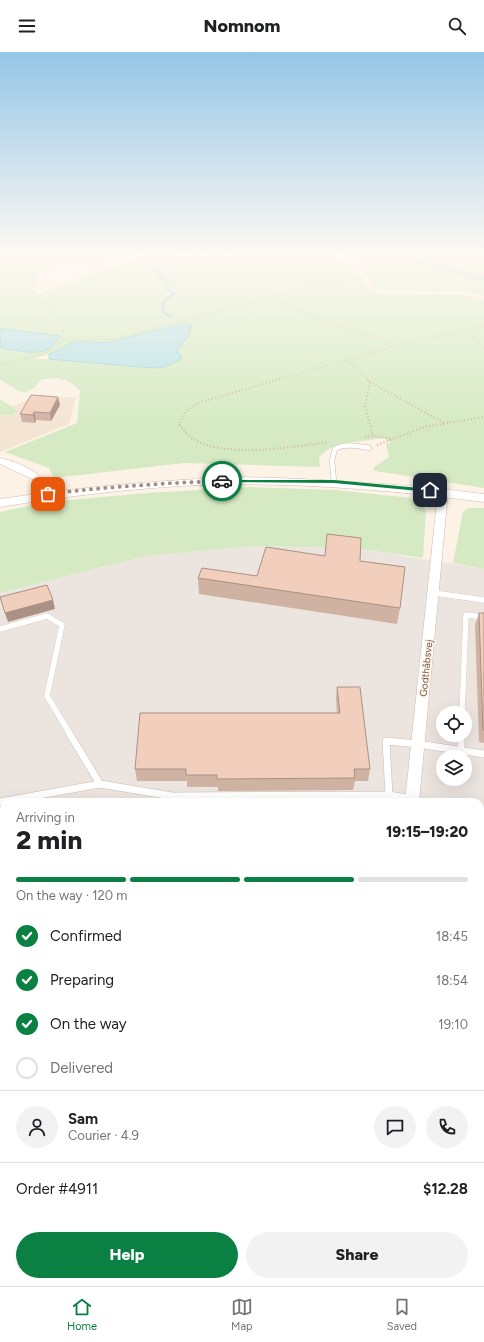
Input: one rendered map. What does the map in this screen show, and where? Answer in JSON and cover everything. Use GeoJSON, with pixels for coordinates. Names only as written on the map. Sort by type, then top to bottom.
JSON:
{"type":"FeatureCollection","features":[{"type":"Feature","properties":{"kind":"street"},"geometry":{"type":"LineString","coordinates":[[0,461],[27,472],[39,480],[46,488],[48,494]]}},
{"type":"Feature","properties":{"kind":"street"},"geometry":{"type":"LineString","coordinates":[[0,503],[48,494],[100,488],[158,483],[245,480],[334,482],[443,492],[484,498]]}},
{"type":"Feature","properties":{"kind":"street","name":"Godthåbsvej"},"geometry":{"type":"LineString","coordinates":[[412,798],[443,492]]}},
{"type":"Feature","properties":{"kind":"lane"},"geometry":{"type":"LineString","coordinates":[[334,482],[333,453],[336,449],[342,446],[369,448]]}},
{"type":"Feature","properties":{"kind":"lane"},"geometry":{"type":"LineString","coordinates":[[434,593],[484,600]]}},
{"type":"Feature","properties":{"kind":"lane"},"geometry":{"type":"LineString","coordinates":[[462,706],[466,615],[484,617]]}},
{"type":"Feature","properties":{"kind":"lane"},"geometry":{"type":"LineString","coordinates":[[0,629],[47,616],[62,626],[47,696],[100,784]]}},
{"type":"Feature","properties":{"kind":"lane"},"geometry":{"type":"LineString","coordinates":[[389,795],[386,741],[418,744],[454,750]]}},
{"type":"Feature","properties":{"kind":"lane"},"geometry":{"type":"LineString","coordinates":[[472,752],[484,754]]}},
{"type":"Feature","properties":{"kind":"lane"},"geometry":{"type":"LineString","coordinates":[[22,798],[100,784],[172,796],[389,795],[403,798]]}},
{"type":"Feature","properties":{"kind":"path"},"geometry":{"type":"LineString","coordinates":[[0,364],[43,354],[59,346],[63,340],[62,326],[49,311]]}},
{"type":"Feature","properties":{"kind":"path"},"geometry":{"type":"LineString","coordinates":[[63,340],[98,340],[120,338],[221,311]]}},
{"type":"Feature","properties":{"kind":"path"},"geometry":{"type":"LineString","coordinates":[[298,311],[330,324],[373,337],[392,348]]}},
{"type":"Feature","properties":{"kind":"path"},"geometry":{"type":"LineString","coordinates":[[334,441],[287,448],[245,449],[215,446],[196,440],[189,436],[179,424],[182,415],[189,407],[208,399],[392,348],[484,326]]}},
{"type":"Feature","properties":{"kind":"path"},"geometry":{"type":"LineString","coordinates":[[469,330],[484,349]]}},
{"type":"Feature","properties":{"kind":"path"},"geometry":{"type":"LineString","coordinates":[[348,360],[370,382],[444,423]]}},
{"type":"Feature","properties":{"kind":"path"},"geometry":{"type":"LineString","coordinates":[[370,382],[365,406],[373,436]]}},
{"type":"Feature","properties":{"kind":"path"},"geometry":{"type":"LineString","coordinates":[[369,448],[413,430],[444,423],[484,417]]}},
{"type":"Feature","properties":{"kind":"path"},"geometry":{"type":"LineString","coordinates":[[358,438],[373,436],[392,439]]}},
{"type":"Feature","properties":{"kind":"shaded area"},"geometry":{"type":"Polygon","coordinates":[[[31,397],[76,397],[69,424],[0,452],[0,413],[31,397]]]}},
{"type":"Feature","properties":{"kind":"shaded area"},"geometry":{"type":"Polygon","coordinates":[[[255,546],[354,548],[484,569],[484,798],[0,798],[0,593],[146,556],[255,546]]]}},
{"type":"Feature","properties":{"kind":"green space"},"geometry":{"type":"Polygon","coordinates":[[[0,311],[484,311],[484,488],[375,471],[373,468],[389,457],[386,444],[391,442],[383,438],[340,444],[327,450],[319,457],[320,467],[184,463],[54,478],[49,468],[5,452],[77,423],[80,391],[71,383],[63,379],[42,379],[36,386],[26,392],[17,390],[0,380],[0,347],[19,352],[35,353],[46,350],[55,344],[60,336],[0,328],[0,311]],[[182,324],[99,344],[76,342],[49,354],[33,359],[153,368],[176,352],[187,338],[182,324]]]}},
{"type":"Feature","properties":{"kind":"green space"},"geometry":{"type":"Polygon","coordinates":[[[0,399],[17,410],[12,415],[0,415],[0,399]]]}},
{"type":"Feature","properties":{"kind":"green space"},"geometry":{"type":"Polygon","coordinates":[[[250,487],[336,490],[410,498],[426,510],[423,558],[354,548],[255,546],[146,556],[0,593],[0,512],[47,502],[147,493],[250,487]]]}},
{"type":"Feature","properties":{"kind":"green space"},"geometry":{"type":"Polygon","coordinates":[[[469,508],[484,508],[484,569],[453,563],[463,512],[469,508]]]}},
{"type":"Feature","properties":{"kind":"water"},"geometry":{"type":"Polygon","coordinates":[[[182,324],[189,324],[192,326],[187,338],[176,352],[181,355],[181,359],[165,367],[153,368],[49,359],[49,354],[75,342],[110,342],[182,324]]]}},
{"type":"Feature","properties":{"kind":"water"},"geometry":{"type":"Polygon","coordinates":[[[0,328],[60,336],[56,344],[50,349],[34,352],[16,351],[0,347],[0,328]]]}},
{"type":"Feature","properties":{"kind":"building"},"geometry":{"type":"Polygon","coordinates":[[[31,395],[58,397],[50,413],[34,412],[33,415],[20,414],[31,395]]]}},
{"type":"Feature","properties":{"kind":"building"},"geometry":{"type":"Polygon","coordinates":[[[327,534],[361,538],[360,561],[405,567],[400,608],[198,578],[202,568],[257,576],[266,547],[325,556],[327,534]]]}},
{"type":"Feature","properties":{"kind":"building"},"geometry":{"type":"Polygon","coordinates":[[[47,585],[53,600],[5,613],[0,597],[47,585]]]}},
{"type":"Feature","properties":{"kind":"building"},"geometry":{"type":"Polygon","coordinates":[[[479,613],[484,613],[484,730],[483,730],[479,613]]]}},
{"type":"Feature","properties":{"kind":"building"},"geometry":{"type":"Polygon","coordinates":[[[337,687],[360,687],[370,769],[354,769],[355,778],[217,779],[217,775],[186,775],[186,769],[135,769],[140,713],[340,713],[337,687]]]}},
{"type":"Feature","properties":{"kind":"waterway"},"geometry":{"type":"LineString","coordinates":[[163,311],[170,316]]}},
{"type":"Feature","properties":{"kind":"way so far"},"geometry":{"type":"LineString","coordinates":[[48,494],[158,483],[222,481]]}},
{"type":"Feature","properties":{"kind":"route"},"geometry":{"type":"LineString","coordinates":[[222,481],[245,480],[334,482],[430,490]]}}]}
